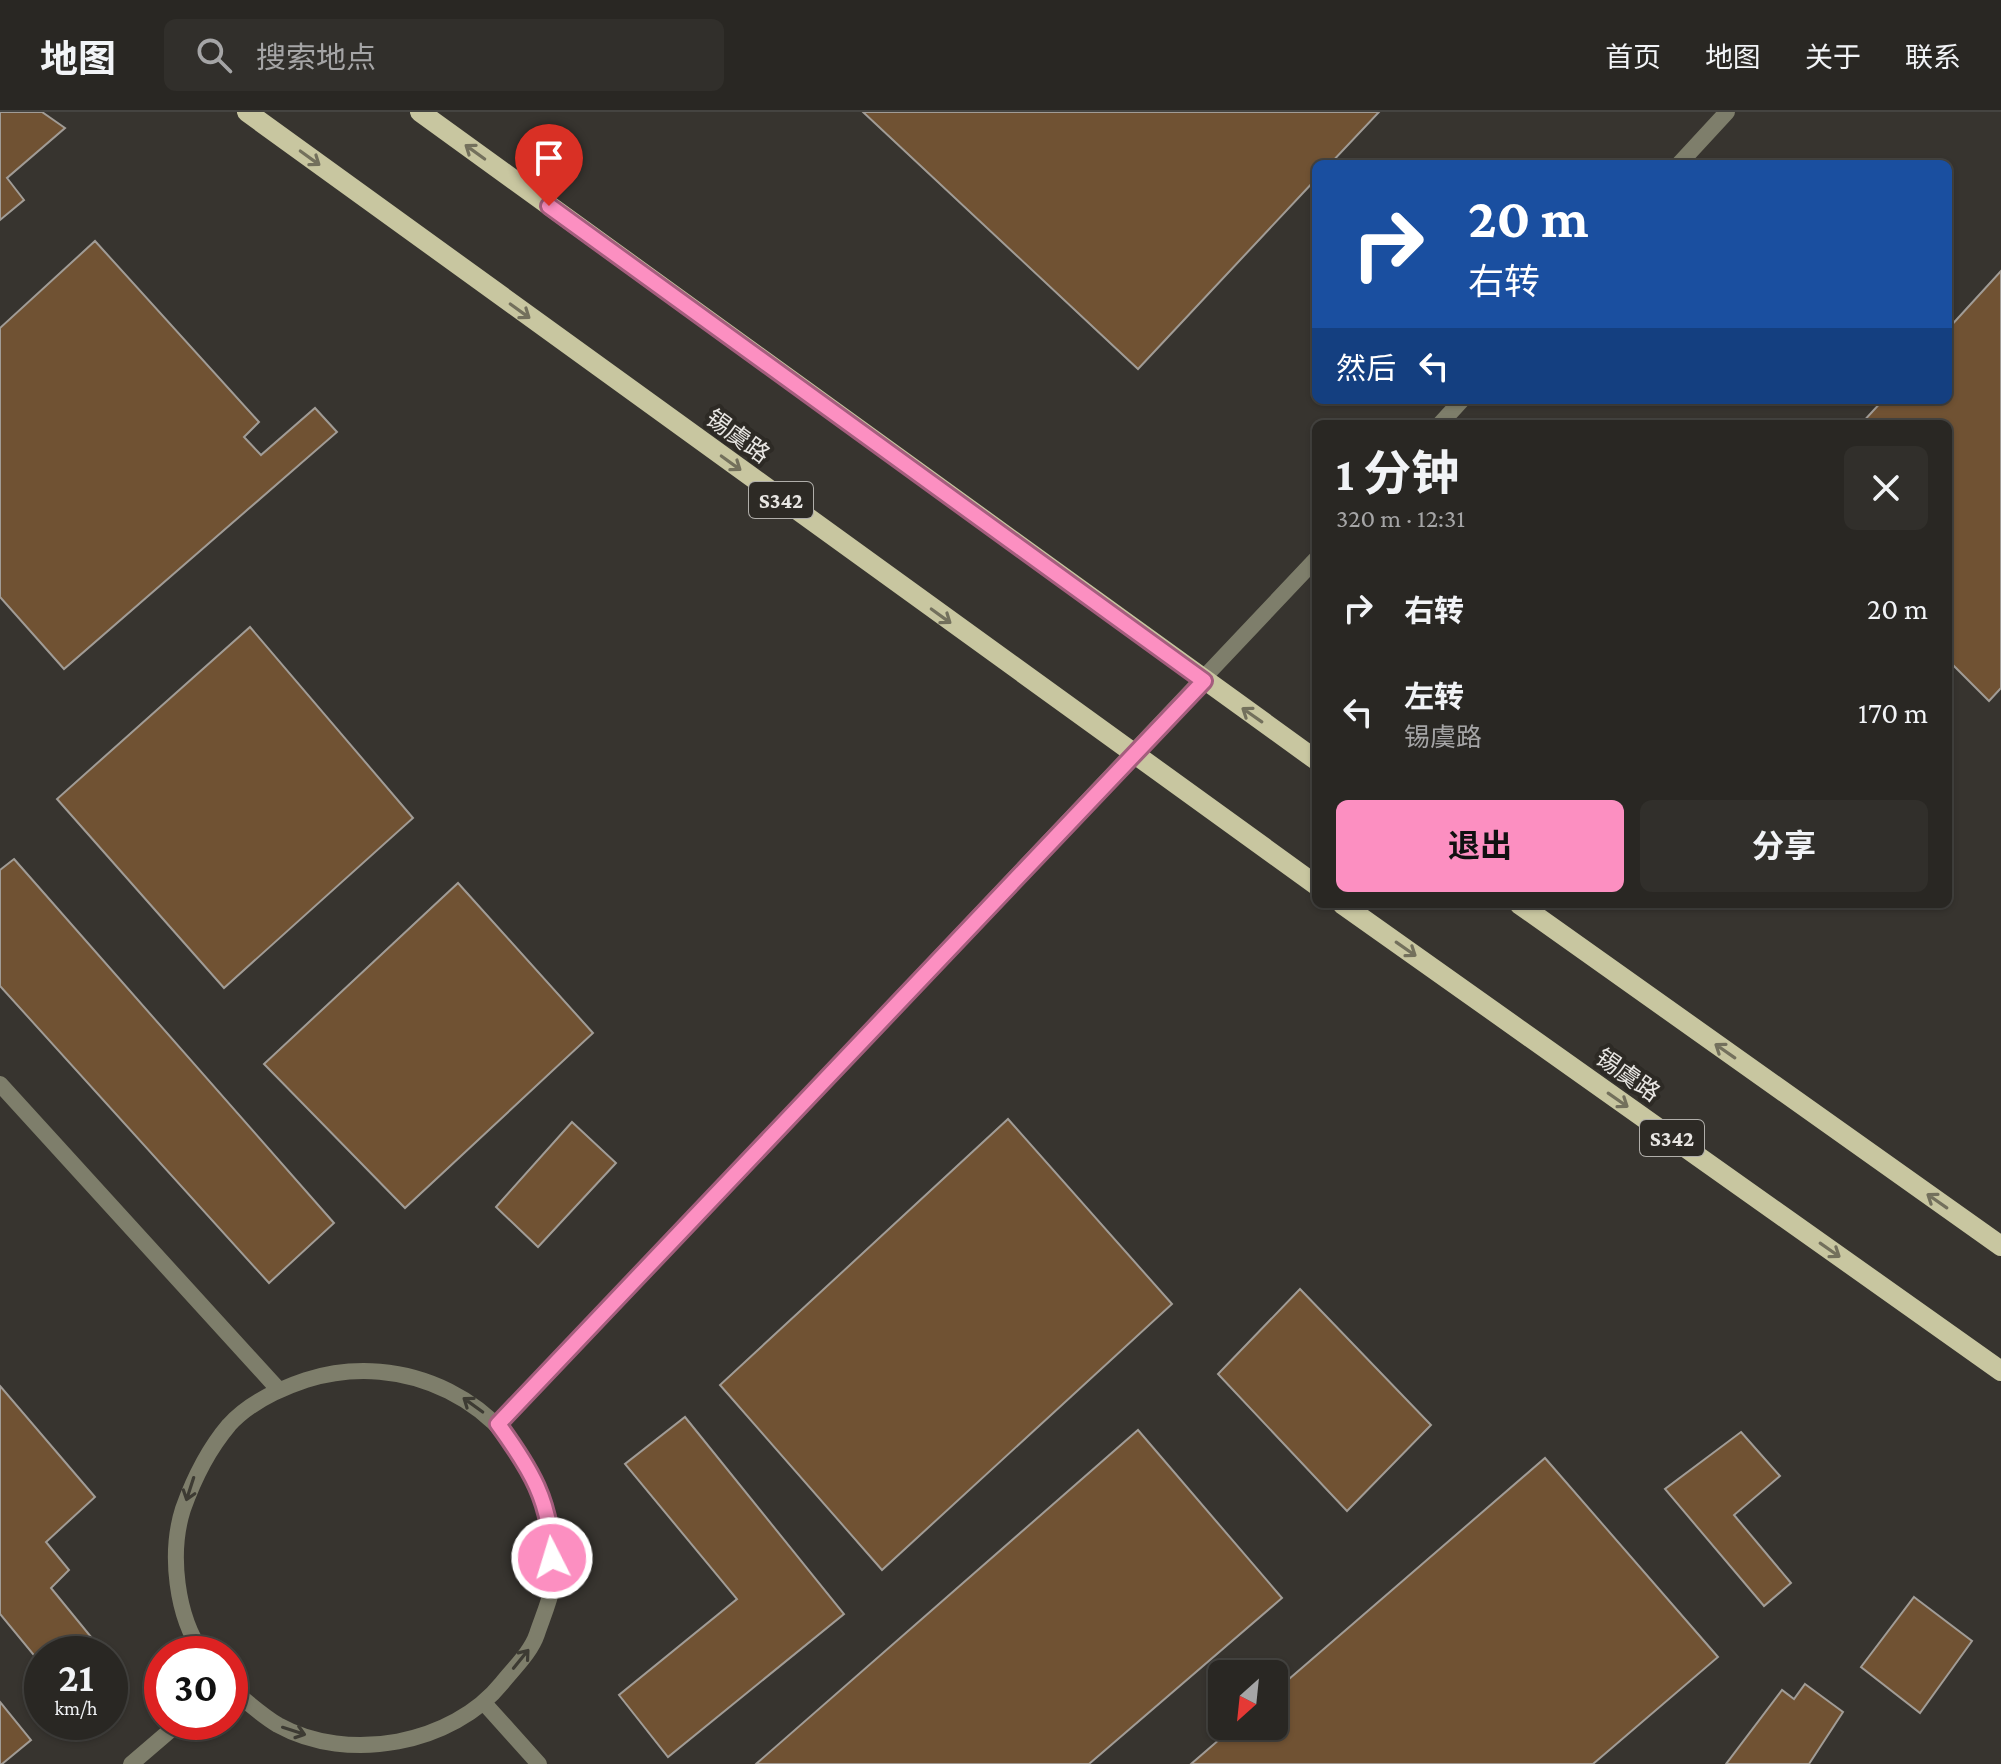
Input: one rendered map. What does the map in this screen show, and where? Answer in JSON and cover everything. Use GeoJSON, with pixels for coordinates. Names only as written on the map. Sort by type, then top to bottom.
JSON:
{"type":"FeatureCollection","features":[{"type":"Feature","properties":{"kind":"main road","name":"锡虞路"},"geometry":{"type":"LineString","coordinates":[[247,112],[1133,756],[1312,882]]}},
{"type":"Feature","properties":{"kind":"main road"},"geometry":{"type":"LineString","coordinates":[[420,112],[1312,757]]}},
{"type":"Feature","properties":{"kind":"main road","name":"锡虞路"},"geometry":{"type":"LineString","coordinates":[[1348,908],[2001,1371]]}},
{"type":"Feature","properties":{"kind":"main road"},"geometry":{"type":"LineString","coordinates":[[1525,908],[2001,1246]]}},
{"type":"Feature","properties":{"kind":"street"},"geometry":{"type":"LineString","coordinates":[[1683,160],[1727,112]]}},
{"type":"Feature","properties":{"kind":"street"},"geometry":{"type":"LineString","coordinates":[[1444,420],[1458,404]]}},
{"type":"Feature","properties":{"kind":"street"},"geometry":{"type":"LineString","coordinates":[[498,1424],[1312,563]]}},
{"type":"Feature","properties":{"kind":"street"},"geometry":{"type":"LineString","coordinates":[[0,1084],[278,1389]]}},
{"type":"Feature","properties":{"kind":"street"},"geometry":{"type":"LineString","coordinates":[[193,1636],[177,1587],[177,1528],[196,1471],[230,1423],[278,1389],[335,1371],[394,1371],[451,1389],[498,1424],[533,1472],[552,1528],[552,1587],[534,1644],[485,1704],[451,1726],[394,1744],[336,1744],[279,1726],[248,1702]]}},
{"type":"Feature","properties":{"kind":"street"},"geometry":{"type":"LineString","coordinates":[[485,1704],[539,1764]]}},
{"type":"Feature","properties":{"kind":"street"},"geometry":{"type":"LineString","coordinates":[[131,1764],[159,1740]]}},
{"type":"Feature","properties":{"kind":"building"},"geometry":{"type":"Polygon","coordinates":[[[0,112],[42,112],[65,128],[7,178],[24,200],[0,220],[0,112]]]}},
{"type":"Feature","properties":{"kind":"building"},"geometry":{"type":"Polygon","coordinates":[[[863,112],[1379,112],[1334,160],[1312,160],[1312,183],[1138,369],[863,112]]]}},
{"type":"Feature","properties":{"kind":"building"},"geometry":{"type":"Polygon","coordinates":[[[95,241],[259,422],[244,437],[261,455],[315,408],[337,432],[64,669],[0,597],[0,328],[95,241]]]}},
{"type":"Feature","properties":{"kind":"building"},"geometry":{"type":"Polygon","coordinates":[[[2001,271],[2001,688],[1989,701],[1952,664],[1952,420],[1865,420],[1879,404],[1952,404],[1952,325],[2001,271]]]}},
{"type":"Feature","properties":{"kind":"building"},"geometry":{"type":"Polygon","coordinates":[[[250,627],[413,818],[224,988],[57,799],[250,627]]]}},
{"type":"Feature","properties":{"kind":"building"},"geometry":{"type":"Polygon","coordinates":[[[14,859],[334,1223],[269,1283],[0,986],[0,870],[14,859]]]}},
{"type":"Feature","properties":{"kind":"building"},"geometry":{"type":"Polygon","coordinates":[[[458,883],[593,1033],[405,1208],[264,1064],[458,883]]]}},
{"type":"Feature","properties":{"kind":"building"},"geometry":{"type":"Polygon","coordinates":[[[1008,1119],[1172,1304],[882,1570],[720,1385],[1008,1119]]]}},
{"type":"Feature","properties":{"kind":"building"},"geometry":{"type":"Polygon","coordinates":[[[572,1122],[616,1163],[538,1247],[496,1207],[572,1122]]]}},
{"type":"Feature","properties":{"kind":"building"},"geometry":{"type":"Polygon","coordinates":[[[1300,1289],[1431,1425],[1347,1511],[1218,1374],[1300,1289]]]}},
{"type":"Feature","properties":{"kind":"building"},"geometry":{"type":"Polygon","coordinates":[[[0,1386],[95,1497],[46,1542],[69,1570],[51,1588],[90,1636],[24,1636],[24,1643],[0,1614],[0,1386]]]}},
{"type":"Feature","properties":{"kind":"building"},"geometry":{"type":"Polygon","coordinates":[[[685,1417],[844,1614],[668,1757],[619,1695],[737,1599],[625,1464],[685,1417]]]}},
{"type":"Feature","properties":{"kind":"building"},"geometry":{"type":"Polygon","coordinates":[[[1138,1430],[1282,1598],[1089,1764],[756,1764],[1138,1430]]]}},
{"type":"Feature","properties":{"kind":"building"},"geometry":{"type":"Polygon","coordinates":[[[1741,1432],[1780,1476],[1734,1515],[1791,1583],[1764,1606],[1665,1489],[1741,1432]]]}},
{"type":"Feature","properties":{"kind":"building"},"geometry":{"type":"Polygon","coordinates":[[[1545,1458],[1718,1657],[1593,1764],[1191,1764],[1219,1740],[1288,1740],[1288,1680],[1545,1458]]]}},
{"type":"Feature","properties":{"kind":"building"},"geometry":{"type":"Polygon","coordinates":[[[1914,1597],[1972,1641],[1920,1713],[1861,1667],[1914,1597]]]}},
{"type":"Feature","properties":{"kind":"building"},"geometry":{"type":"Polygon","coordinates":[[[1805,1684],[1843,1712],[1809,1764],[1726,1764],[1782,1690],[1794,1699],[1805,1684]]]}},
{"type":"Feature","properties":{"kind":"building"},"geometry":{"type":"Polygon","coordinates":[[[0,1702],[24,1731],[24,1740],[31,1740],[0,1764],[0,1702]]]}},
{"type":"Feature","properties":{"kind":"route"},"geometry":{"type":"LineString","coordinates":[[549,206],[1204,681],[498,1424],[533,1472],[552,1528],[552,1558]]}}]}
